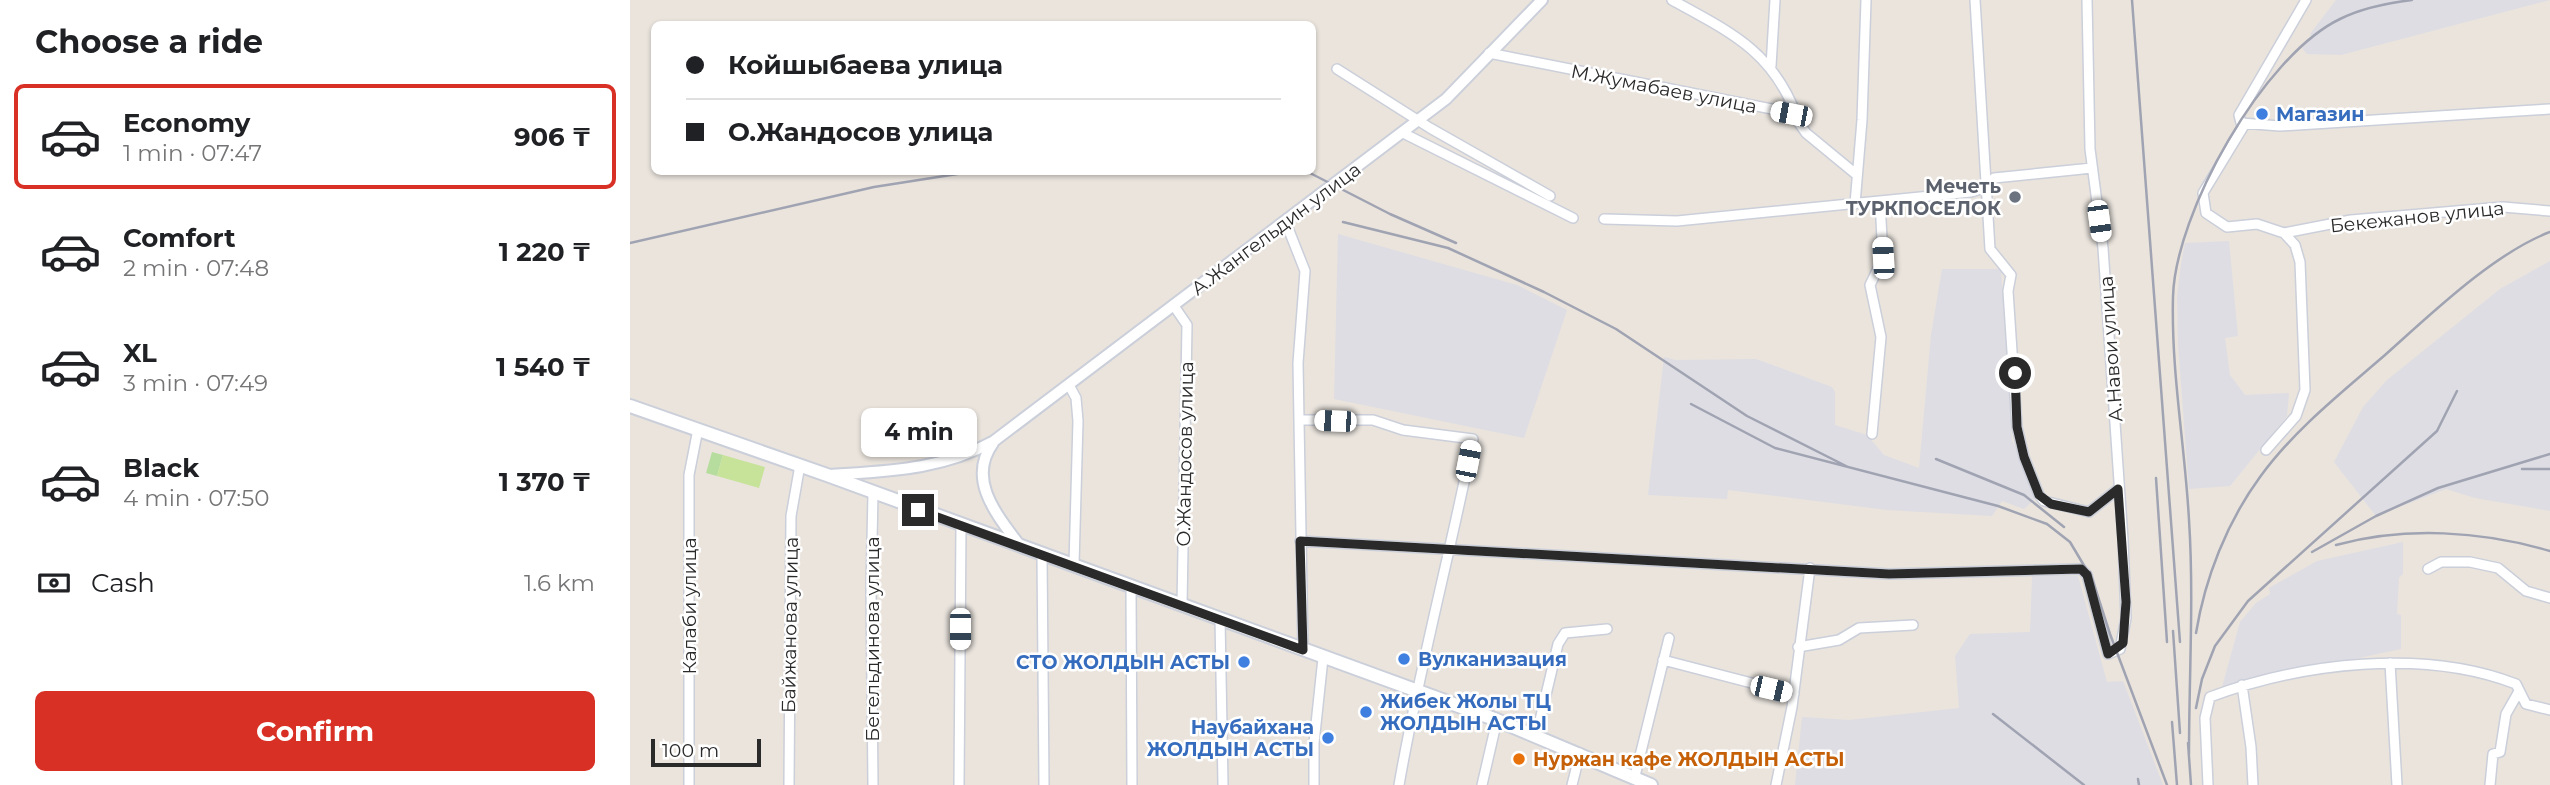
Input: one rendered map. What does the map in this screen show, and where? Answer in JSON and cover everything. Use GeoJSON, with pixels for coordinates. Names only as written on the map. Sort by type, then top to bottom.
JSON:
{"type":"FeatureCollection","features":[{"type":"Feature","properties":{"kind":"main road"},"geometry":{"type":"LineString","coordinates":[[630,406],[1074,564],[1415,693],[1497,720],[1651,785]]}},
{"type":"Feature","properties":{"kind":"street","name":"А.Жангельдин улица"},"geometry":{"type":"LineString","coordinates":[[827,475],[883,473],[920,468],[974,452],[994,441],[1286,223],[1446,99],[1542,0]]}},
{"type":"Feature","properties":{"kind":"street"},"geometry":{"type":"LineString","coordinates":[[1672,0],[1748,43],[1771,66],[1787,89],[1805,133],[1857,175]]}},
{"type":"Feature","properties":{"kind":"street"},"geometry":{"type":"LineString","coordinates":[[1771,66],[1774,0]]}},
{"type":"Feature","properties":{"kind":"street"},"geometry":{"type":"LineString","coordinates":[[1855,204],[1862,120],[1866,0]]}},
{"type":"Feature","properties":{"kind":"street"},"geometry":{"type":"LineString","coordinates":[[1975,0],[1990,249],[2011,275],[2008,291],[2017,427],[2024,457],[2039,495],[2051,504],[2089,512],[2118,489]]}},
{"type":"Feature","properties":{"kind":"street","name":"А.Навои улица"},"geometry":{"type":"LineString","coordinates":[[1810,568],[1889,574],[2081,569],[2087,575],[2108,654],[2120,649],[2125,634],[2126,602],[2103,248],[2092,168],[2087,0]]}},
{"type":"Feature","properties":{"kind":"street","name":"Бекежанов улица"},"geometry":{"type":"LineString","coordinates":[[2306,0],[2203,193],[2206,213],[2227,227],[2257,224],[2284,233],[2351,220],[2480,208],[2550,211]]}},
{"type":"Feature","properties":{"kind":"street","name":"М.Жумабаев улица"},"geometry":{"type":"LineString","coordinates":[[1489,53],[1791,114],[1798,119]]}},
{"type":"Feature","properties":{"kind":"street"},"geometry":{"type":"LineString","coordinates":[[1337,69],[1430,128],[1550,196]]}},
{"type":"Feature","properties":{"kind":"street"},"geometry":{"type":"LineString","coordinates":[[2242,119],[2280,126],[2550,109]]}},
{"type":"Feature","properties":{"kind":"street"},"geometry":{"type":"LineString","coordinates":[[1403,133],[1573,218]]}},
{"type":"Feature","properties":{"kind":"street"},"geometry":{"type":"LineString","coordinates":[[1604,219],[1678,221],[1855,204],[1987,187],[1994,178],[2092,168]]}},
{"type":"Feature","properties":{"kind":"street"},"geometry":{"type":"LineString","coordinates":[[1872,434],[1881,337],[1870,285],[1883,258],[1880,201]]}},
{"type":"Feature","properties":{"kind":"street"},"geometry":{"type":"LineString","coordinates":[[1286,223],[1305,271],[1298,363],[1303,650]]}},
{"type":"Feature","properties":{"kind":"street"},"geometry":{"type":"LineString","coordinates":[[2266,450],[2296,416],[2305,390],[2300,262],[2295,245],[2284,233]]}},
{"type":"Feature","properties":{"kind":"street","name":"О.Жандосов улица"},"geometry":{"type":"LineString","coordinates":[[1174,306],[1186,325],[1182,605]]}},
{"type":"Feature","properties":{"kind":"street"},"geometry":{"type":"LineString","coordinates":[[1069,385],[1076,398],[1078,421],[1074,564]]}},
{"type":"Feature","properties":{"kind":"street"},"geometry":{"type":"LineString","coordinates":[[1300,420],[1373,420],[1403,430],[1473,439],[1451,550],[1415,693],[1399,785]]}},
{"type":"Feature","properties":{"kind":"street","name":"Калаби улица"},"geometry":{"type":"LineString","coordinates":[[689,785],[689,475],[698,429]]}},
{"type":"Feature","properties":{"kind":"street"},"geometry":{"type":"LineString","coordinates":[[994,441],[982,463],[982,486],[997,514],[1021,546]]}},
{"type":"Feature","properties":{"kind":"street","name":"Байжанова улица"},"geometry":{"type":"LineString","coordinates":[[789,785],[791,516],[800,465]]}},
{"type":"Feature","properties":{"kind":"street","name":"Бегельдинова улица"},"geometry":{"type":"LineString","coordinates":[[873,493],[873,785]]}},
{"type":"Feature","properties":{"kind":"street"},"geometry":{"type":"LineString","coordinates":[[959,785],[961,525]]}},
{"type":"Feature","properties":{"kind":"street"},"geometry":{"type":"LineString","coordinates":[[1300,541],[1810,568],[1794,694],[1776,785]]}},
{"type":"Feature","properties":{"kind":"street"},"geometry":{"type":"LineString","coordinates":[[1042,554],[1044,785]]}},
{"type":"Feature","properties":{"kind":"street"},"geometry":{"type":"LineString","coordinates":[[2428,569],[2441,562],[2470,562],[2498,568],[2526,591],[2550,598]]}},
{"type":"Feature","properties":{"kind":"street"},"geometry":{"type":"LineString","coordinates":[[1131,586],[1132,785]]}},
{"type":"Feature","properties":{"kind":"street"},"geometry":{"type":"LineString","coordinates":[[1220,618],[1223,785]]}},
{"type":"Feature","properties":{"kind":"street"},"geometry":{"type":"LineString","coordinates":[[1798,648],[1839,640],[1859,628],[1913,625]]}},
{"type":"Feature","properties":{"kind":"street"},"geometry":{"type":"LineString","coordinates":[[1536,737],[1558,644],[1566,633],[1607,629]]}},
{"type":"Feature","properties":{"kind":"street"},"geometry":{"type":"LineString","coordinates":[[1635,776],[1669,638]]}},
{"type":"Feature","properties":{"kind":"street"},"geometry":{"type":"LineString","coordinates":[[1314,785],[1314,743],[1322,658]]}},
{"type":"Feature","properties":{"kind":"street"},"geometry":{"type":"LineString","coordinates":[[1663,660],[1794,694]]}},
{"type":"Feature","properties":{"kind":"street"},"geometry":{"type":"LineString","coordinates":[[2208,785],[2205,718],[2210,696],[2242,685],[2298,673],[2414,662],[2498,677],[2516,684],[2518,693],[2526,704],[2550,710]]}},
{"type":"Feature","properties":{"kind":"street"},"geometry":{"type":"LineString","coordinates":[[2390,663],[2397,785]]}},
{"type":"Feature","properties":{"kind":"street"},"geometry":{"type":"LineString","coordinates":[[2242,685],[2251,747],[2253,785]]}},
{"type":"Feature","properties":{"kind":"street"},"geometry":{"type":"LineString","coordinates":[[2490,785],[2493,754],[2500,752],[2506,715],[2518,693]]}},
{"type":"Feature","properties":{"kind":"street"},"geometry":{"type":"LineString","coordinates":[[1482,785],[1497,720]]}},
{"type":"Feature","properties":{"kind":"street"},"geometry":{"type":"LineString","coordinates":[[1573,785],[1580,753]]}},
{"type":"Feature","properties":{"kind":"shaded area"},"geometry":{"type":"Polygon","coordinates":[[[2336,0],[2550,0],[2341,55],[2307,54],[2302,48],[2312,38],[2310,34],[2336,0]]]}},
{"type":"Feature","properties":{"kind":"shaded area"},"geometry":{"type":"Polygon","coordinates":[[[1338,234],[1517,285],[1567,310],[1524,438],[1334,399],[1338,234]]]}},
{"type":"Feature","properties":{"kind":"shaded area"},"geometry":{"type":"Polygon","coordinates":[[[2229,241],[2238,336],[2225,338],[2230,375],[2245,395],[2289,393],[2287,416],[2230,486],[2189,489],[2178,344],[2177,296],[2181,264],[2185,243],[2229,241]]]}},
{"type":"Feature","properties":{"kind":"shaded area"},"geometry":{"type":"Polygon","coordinates":[[[2550,261],[2550,511],[2475,498],[2446,489],[2376,516],[2334,462],[2363,407],[2387,380],[2500,289],[2550,261]]]}},
{"type":"Feature","properties":{"kind":"shaded area"},"geometry":{"type":"Polygon","coordinates":[[[1942,269],[2001,269],[2012,440],[2032,483],[2034,500],[2024,509],[2002,501],[1992,516],[1887,510],[1728,490],[1727,499],[1648,495],[1664,357],[1675,360],[1756,359],[1832,387],[1835,392],[1835,425],[1867,435],[1884,455],[1919,468],[1931,335],[1942,269]]]}},
{"type":"Feature","properties":{"kind":"shaded area"},"geometry":{"type":"Polygon","coordinates":[[[2403,542],[2403,574],[2399,578],[2397,614],[2401,615],[2401,649],[2222,687],[2240,622],[2256,603],[2270,594],[2269,588],[2317,561],[2403,542]]]}},
{"type":"Feature","properties":{"kind":"shaded area"},"geometry":{"type":"Polygon","coordinates":[[[2032,576],[2078,576],[2107,682],[2123,681],[2163,785],[1795,785],[1802,717],[1849,720],[1959,708],[1955,656],[1970,634],[2030,632],[2032,576]]]}},
{"type":"Feature","properties":{"kind":"green space"},"geometry":{"type":"Polygon","coordinates":[[[712,452],[723,455],[717,476],[706,473],[712,452]]]}},
{"type":"Feature","properties":{"kind":"green space"},"geometry":{"type":"Polygon","coordinates":[[[723,455],[765,467],[759,488],[717,476],[723,455]]]}},
{"type":"Feature","properties":{"kind":"railway"},"geometry":{"type":"LineString","coordinates":[[2132,0],[2180,642]]}},
{"type":"Feature","properties":{"kind":"railway"},"geometry":{"type":"LineString","coordinates":[[2189,754],[2190,549],[2173,325],[2173,297],[2178,262],[2189,223],[2228,140],[2282,66],[2311,38],[2340,19],[2375,6],[2412,0]]}},
{"type":"Feature","properties":{"kind":"railway"},"geometry":{"type":"LineString","coordinates":[[630,243],[874,187],[951,175]]}},
{"type":"Feature","properties":{"kind":"railway"},"geometry":{"type":"LineString","coordinates":[[1314,175],[1390,214],[1456,243]]}},
{"type":"Feature","properties":{"kind":"railway"},"geometry":{"type":"LineString","coordinates":[[1343,222],[1448,248],[1544,292],[1616,329],[1747,416],[1848,467]]}},
{"type":"Feature","properties":{"kind":"railway"},"geometry":{"type":"LineString","coordinates":[[2196,633],[2212,571],[2237,513],[2260,477],[2288,443],[2335,398],[2463,286],[2507,254],[2550,232]]}},
{"type":"Feature","properties":{"kind":"railway"},"geometry":{"type":"LineString","coordinates":[[2196,708],[2202,679],[2215,646],[2248,601],[2437,431],[2457,391]]}},
{"type":"Feature","properties":{"kind":"railway"},"geometry":{"type":"LineString","coordinates":[[1691,404],[1775,448],[1998,506],[2047,524],[2070,542],[2092,579]]}},
{"type":"Feature","properties":{"kind":"railway"},"geometry":{"type":"LineString","coordinates":[[2312,552],[2376,516],[2438,488],[2550,454]]}},
{"type":"Feature","properties":{"kind":"railway"},"geometry":{"type":"LineString","coordinates":[[1936,459],[2024,495],[2064,527]]}},
{"type":"Feature","properties":{"kind":"railway"},"geometry":{"type":"LineString","coordinates":[[2522,469],[2550,469]]}},
{"type":"Feature","properties":{"kind":"railway"},"geometry":{"type":"LineString","coordinates":[[2156,478],[2167,642]]}},
{"type":"Feature","properties":{"kind":"railway"},"geometry":{"type":"LineString","coordinates":[[2336,545],[2389,535],[2444,533],[2498,539],[2550,551]]}},
{"type":"Feature","properties":{"kind":"railway"},"geometry":{"type":"LineString","coordinates":[[2090,572],[2110,634],[2167,785]]}},
{"type":"Feature","properties":{"kind":"railway"},"geometry":{"type":"LineString","coordinates":[[2173,631],[2180,733]]}},
{"type":"Feature","properties":{"kind":"railway"},"geometry":{"type":"LineString","coordinates":[[1993,714],[2084,785]]}},
{"type":"Feature","properties":{"kind":"railway"},"geometry":{"type":"LineString","coordinates":[[2172,722],[2177,785]]}},
{"type":"Feature","properties":{"kind":"railway"},"geometry":{"type":"LineString","coordinates":[[2188,743],[2191,785]]}},
{"type":"Feature","properties":{"kind":"railway"},"geometry":{"type":"LineString","coordinates":[[2138,779],[2139,785]]}},
{"type":"Feature","properties":{"kind":"place","name":"Магазин"},"geometry":{"type":"Point","coordinates":[2262,114]}},
{"type":"Feature","properties":{"kind":"place","name":"Мечеть ТУРКПОСЕЛОК"},"geometry":{"type":"Point","coordinates":[2015,197]}},
{"type":"Feature","properties":{"kind":"place","name":"Вулканизация"},"geometry":{"type":"Point","coordinates":[1404,659]}},
{"type":"Feature","properties":{"kind":"place","name":"СТО ЖОЛДЫН АСТЫ"},"geometry":{"type":"Point","coordinates":[1244,662]}},
{"type":"Feature","properties":{"kind":"place","name":"Жибек Жолы ТЦ ЖОЛДЫН АСТЫ"},"geometry":{"type":"Point","coordinates":[1366,712]}},
{"type":"Feature","properties":{"kind":"place","name":"Наубайхана ЖОЛДЫН АСТЫ"},"geometry":{"type":"Point","coordinates":[1328,738]}},
{"type":"Feature","properties":{"kind":"place","name":"Нуржан кафе ЖОЛДЫН АСТЫ"},"geometry":{"type":"Point","coordinates":[1519,759]}},
{"type":"Feature","properties":{"kind":"route"},"geometry":{"type":"LineString","coordinates":[[918,510],[1074,564],[1303,650],[1300,541],[1889,574],[2081,569],[2087,575],[2108,654],[2120,649],[2123,643],[2126,618],[2118,489],[2089,512],[2044,501],[2024,457],[2017,427],[2015,373]]}}]}
